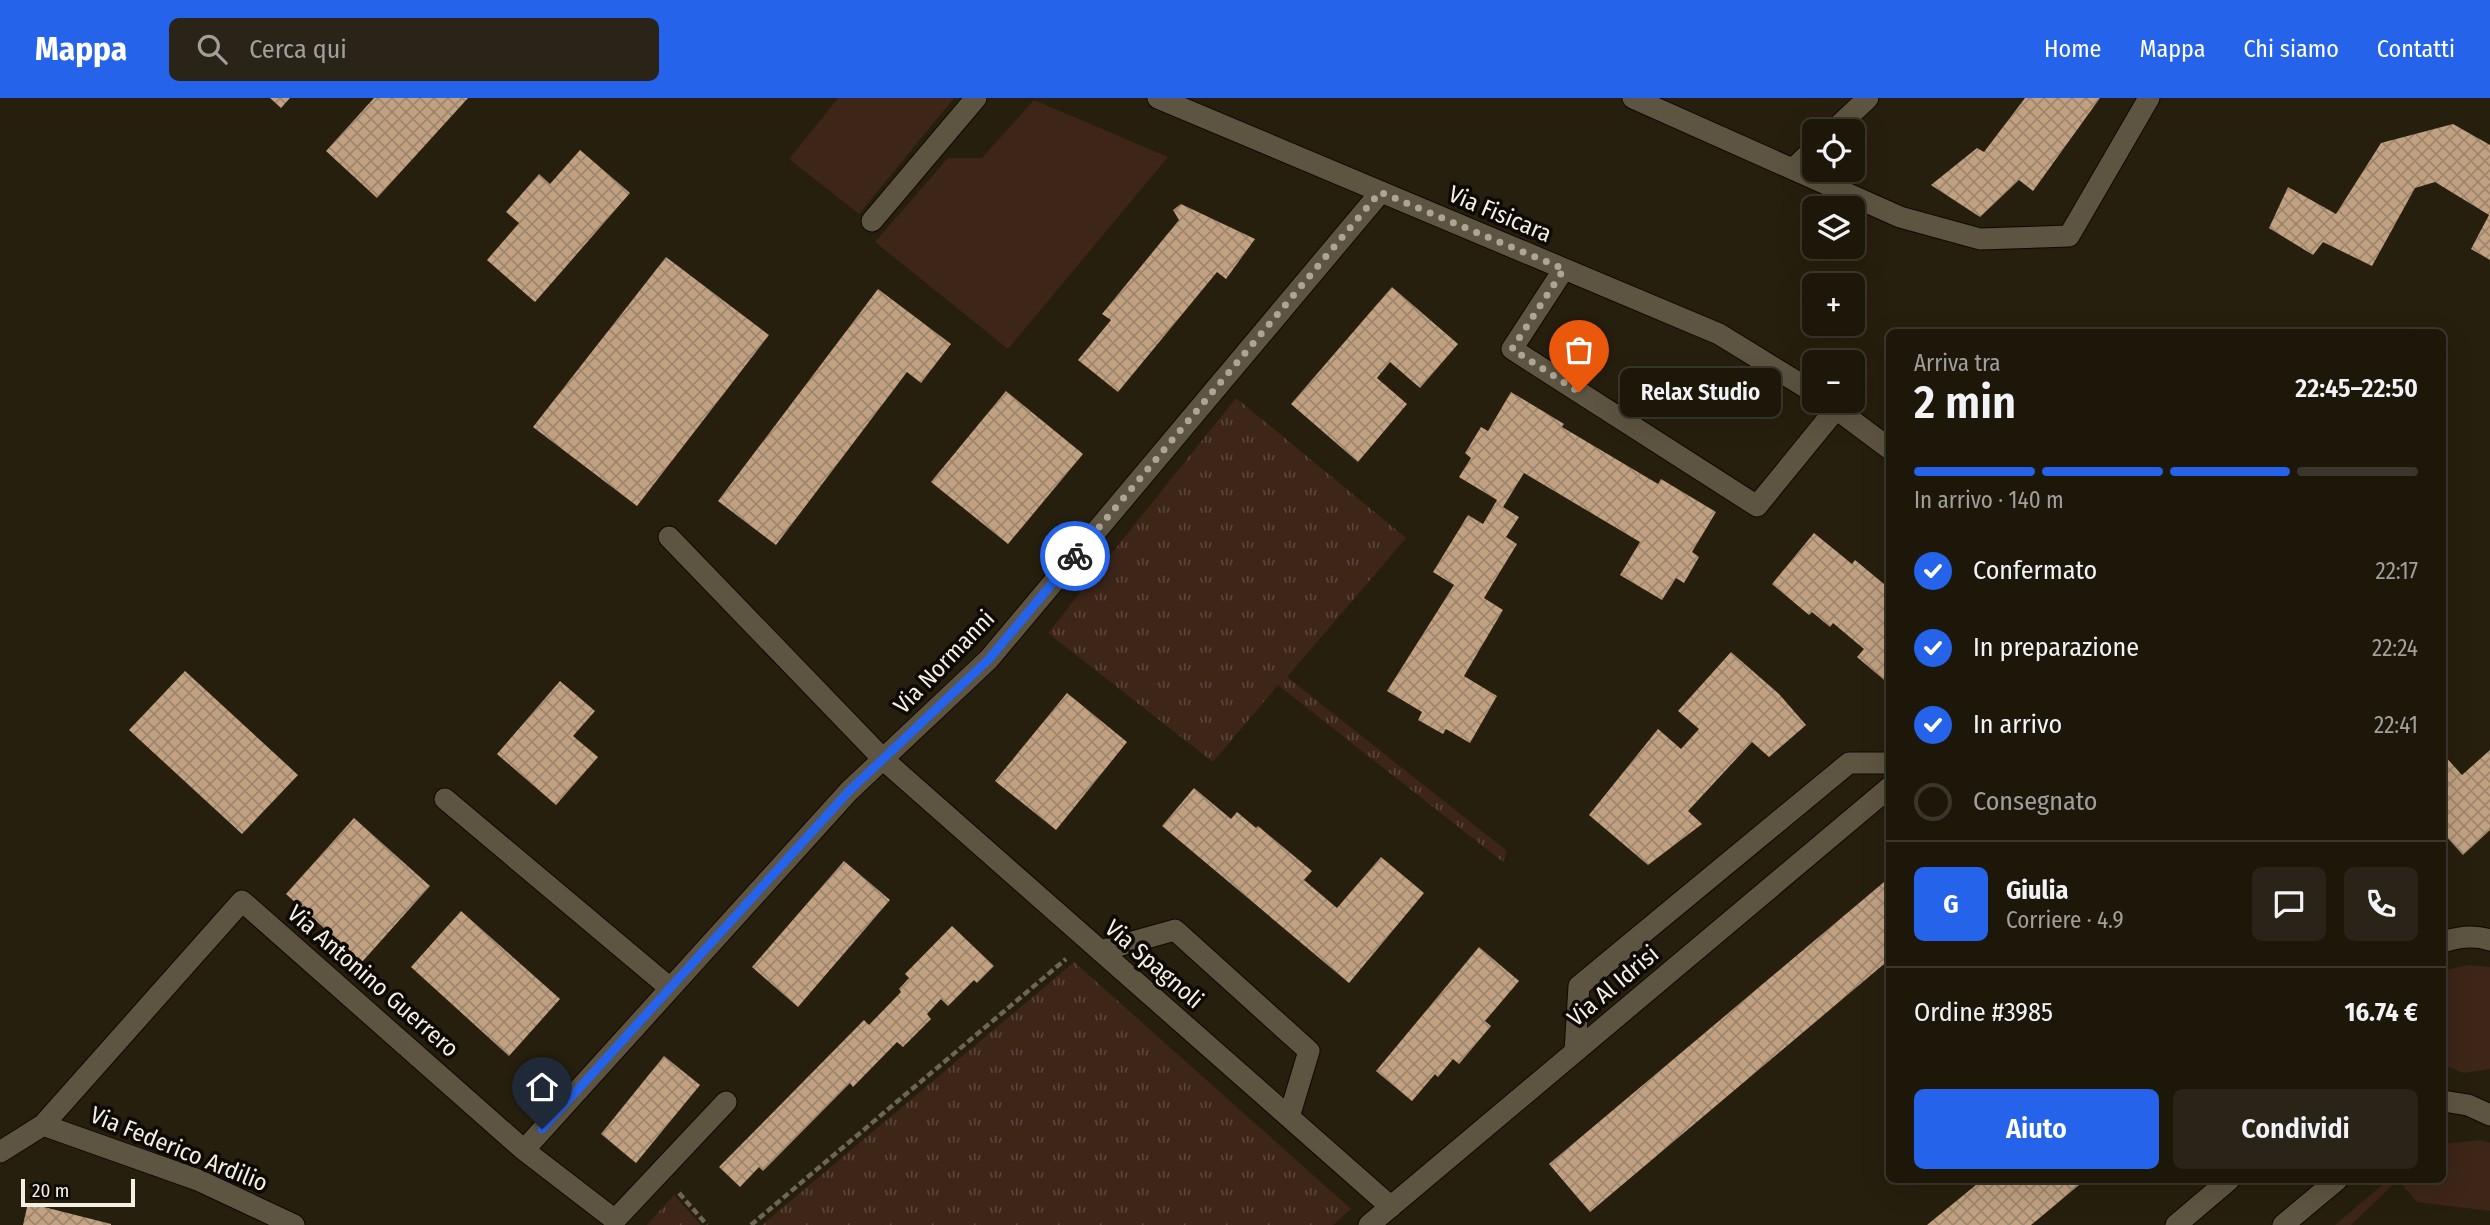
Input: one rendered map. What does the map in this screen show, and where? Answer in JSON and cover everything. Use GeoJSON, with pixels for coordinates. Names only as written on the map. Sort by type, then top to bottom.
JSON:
{"type":"FeatureCollection","features":[{"type":"Feature","properties":{"kind":"street"},"geometry":{"type":"LineString","coordinates":[[872,221],[976,98]]}},
{"type":"Feature","properties":{"kind":"street","name":"Via Fisicara"},"geometry":{"type":"LineString","coordinates":[[1158,98],[1720,334],[1802,385]]}},
{"type":"Feature","properties":{"kind":"street"},"geometry":{"type":"LineString","coordinates":[[1633,98],[1900,217],[1980,239],[2069,236],[2149,98]]}},
{"type":"Feature","properties":{"kind":"street"},"geometry":{"type":"LineString","coordinates":[[1846,119],[1868,98]]}},
{"type":"Feature","properties":{"kind":"street"},"geometry":{"type":"LineString","coordinates":[[1794,169],[1802,161]]}},
{"type":"Feature","properties":{"kind":"street","name":"Via Normanni"},"geometry":{"type":"LineString","coordinates":[[524,1150],[849,791],[989,659],[1380,192]]}},
{"type":"Feature","properties":{"kind":"street"},"geometry":{"type":"LineString","coordinates":[[1564,269],[1512,349],[1757,506],[1825,413]]}},
{"type":"Feature","properties":{"kind":"street"},"geometry":{"type":"LineString","coordinates":[[1842,413],[1886,446]]}},
{"type":"Feature","properties":{"kind":"street","name":"Via Spagnoli"},"geometry":{"type":"LineString","coordinates":[[669,537],[884,760],[1391,1207]]}},
{"type":"Feature","properties":{"kind":"street"},"geometry":{"type":"LineString","coordinates":[[1575,1052],[1579,986],[1849,763],[1886,763]]}},
{"type":"Feature","properties":{"kind":"street","name":"Via Al Idrisi"},"geometry":{"type":"LineString","coordinates":[[1369,1225],[1886,790]]}},
{"type":"Feature","properties":{"kind":"street"},"geometry":{"type":"LineString","coordinates":[[445,799],[670,988]]}},
{"type":"Feature","properties":{"kind":"street","name":"Via Antonino Guerrero"},"geometry":{"type":"LineString","coordinates":[[0,1152],[43,1125],[242,901],[524,1150],[615,1220],[726,1102]]}},
{"type":"Feature","properties":{"kind":"street"},"geometry":{"type":"LineString","coordinates":[[1093,946],[1175,930],[1309,1051],[1289,1117]]}},
{"type":"Feature","properties":{"kind":"street"},"geometry":{"type":"LineString","coordinates":[[2447,938],[2488,937]]}},
{"type":"Feature","properties":{"kind":"street"},"geometry":{"type":"LineString","coordinates":[[2446,1101],[2468,1105],[2490,1115]]}},
{"type":"Feature","properties":{"kind":"street"},"geometry":{"type":"LineString","coordinates":[[2468,1105],[2490,1102]]}},
{"type":"Feature","properties":{"kind":"street","name":"Via Federico Ardilio"},"geometry":{"type":"LineString","coordinates":[[43,1125],[198,1180],[294,1225]]}},
{"type":"Feature","properties":{"kind":"street"},"geometry":{"type":"LineString","coordinates":[[2176,1225],[2225,1183]]}},
{"type":"Feature","properties":{"kind":"street"},"geometry":{"type":"LineString","coordinates":[[2283,1225],[2333,1183]]}},
{"type":"Feature","properties":{"kind":"path"},"geometry":{"type":"LineString","coordinates":[[751,1225],[1093,946]]}},
{"type":"Feature","properties":{"kind":"green space"},"geometry":{"type":"Polygon","coordinates":[[[838,98],[954,98],[859,214],[789,159],[838,98]]]}},
{"type":"Feature","properties":{"kind":"green space"},"geometry":{"type":"Polygon","coordinates":[[[1034,100],[1168,157],[1008,349],[875,242],[948,158],[982,158],[1034,100]]]}},
{"type":"Feature","properties":{"kind":"green space"},"geometry":{"type":"Polygon","coordinates":[[[1236,398],[1406,538],[1287,677],[1507,851],[1503,862],[1278,685],[1213,762],[1048,633],[1236,398]]]}},
{"type":"Feature","properties":{"kind":"green space"},"geometry":{"type":"Polygon","coordinates":[[[1074,962],[1351,1209],[1333,1225],[762,1225],[1074,962]]]}},
{"type":"Feature","properties":{"kind":"green space"},"geometry":{"type":"Polygon","coordinates":[[[2469,965],[2490,967],[2490,1069],[2464,1073],[2446,1066],[2446,972],[2469,965]]]}},
{"type":"Feature","properties":{"kind":"green space"},"geometry":{"type":"Polygon","coordinates":[[[2481,1140],[2490,1143],[2490,1211],[2417,1202],[2401,1183],[2446,1183],[2446,1144],[2481,1140]]]}},
{"type":"Feature","properties":{"kind":"green space"},"geometry":{"type":"Polygon","coordinates":[[[2384,1183],[2395,1183],[2351,1225],[2335,1225],[2384,1183]]]}},
{"type":"Feature","properties":{"kind":"green space"},"geometry":{"type":"Polygon","coordinates":[[[674,1195],[701,1225],[647,1225],[674,1195]]]}},
{"type":"Feature","properties":{"kind":"building"},"geometry":{"type":"Polygon","coordinates":[[[270,98],[290,98],[281,108],[270,98]]]}},
{"type":"Feature","properties":{"kind":"building"},"geometry":{"type":"Polygon","coordinates":[[[374,98],[468,98],[377,198],[326,151],[374,98]]]}},
{"type":"Feature","properties":{"kind":"building"},"geometry":{"type":"Polygon","coordinates":[[[2025,98],[2100,98],[2033,191],[2019,180],[1980,217],[1931,185],[1977,148],[1984,152],[2025,98]]]}},
{"type":"Feature","properties":{"kind":"building"},"geometry":{"type":"Polygon","coordinates":[[[2453,124],[2490,145],[2490,260],[2471,249],[2489,215],[2435,182],[2415,188],[2372,266],[2323,242],[2313,255],[2269,228],[2288,187],[2336,214],[2381,143],[2453,124]]]}},
{"type":"Feature","properties":{"kind":"building"},"geometry":{"type":"Polygon","coordinates":[[[580,150],[630,193],[535,302],[487,260],[519,223],[506,212],[539,174],[550,184],[580,150]]]}},
{"type":"Feature","properties":{"kind":"building"},"geometry":{"type":"Polygon","coordinates":[[[1181,204],[1255,239],[1226,279],[1217,272],[1118,392],[1078,360],[1111,320],[1102,314],[1179,220],[1173,210],[1181,204]]]}},
{"type":"Feature","properties":{"kind":"building"},"geometry":{"type":"Polygon","coordinates":[[[666,257],[769,335],[637,506],[533,427],[666,257]]]}},
{"type":"Feature","properties":{"kind":"building"},"geometry":{"type":"Polygon","coordinates":[[[1392,287],[1458,344],[1420,388],[1390,362],[1377,378],[1407,404],[1358,462],[1291,404],[1392,287]]]}},
{"type":"Feature","properties":{"kind":"building"},"geometry":{"type":"Polygon","coordinates":[[[878,289],[951,344],[921,383],[907,372],[776,545],[718,501],[878,289]]]}},
{"type":"Feature","properties":{"kind":"building"},"geometry":{"type":"Polygon","coordinates":[[[1006,391],[1083,454],[1008,544],[931,482],[1006,391]]]}},
{"type":"Feature","properties":{"kind":"building"},"geometry":{"type":"Polygon","coordinates":[[[1511,392],[1564,424],[1562,427],[1658,484],[1661,479],[1716,512],[1692,552],[1699,557],[1684,583],[1676,578],[1662,600],[1620,575],[1640,542],[1524,473],[1503,507],[1519,517],[1506,537],[1517,544],[1484,598],[1503,610],[1464,676],[1497,696],[1470,743],[1446,729],[1443,734],[1418,720],[1422,712],[1387,691],[1454,585],[1433,572],[1468,515],[1483,524],[1497,500],[1459,477],[1471,458],[1465,453],[1481,427],[1488,431],[1511,392]]]}},
{"type":"Feature","properties":{"kind":"building"},"geometry":{"type":"Polygon","coordinates":[[[1814,533],[1852,564],[1855,560],[1886,586],[1886,682],[1857,657],[1864,649],[1833,623],[1830,627],[1812,612],[1809,615],[1772,584],[1814,533]]]}},
{"type":"Feature","properties":{"kind":"building"},"geometry":{"type":"Polygon","coordinates":[[[1731,652],[1779,694],[1806,725],[1769,757],[1752,742],[1688,811],[1702,824],[1648,865],[1589,815],[1658,729],[1681,749],[1699,729],[1678,711],[1731,652]]]}},
{"type":"Feature","properties":{"kind":"building"},"geometry":{"type":"Polygon","coordinates":[[[185,671],[298,775],[242,834],[129,730],[185,671]]]}},
{"type":"Feature","properties":{"kind":"building"},"geometry":{"type":"Polygon","coordinates":[[[560,681],[595,711],[573,736],[598,757],[556,805],[497,754],[560,681]]]}},
{"type":"Feature","properties":{"kind":"building"},"geometry":{"type":"Polygon","coordinates":[[[1067,693],[1127,742],[1056,830],[995,781],[1067,693]]]}},
{"type":"Feature","properties":{"kind":"building"},"geometry":{"type":"Polygon","coordinates":[[[2490,750],[2490,830],[2463,855],[2446,836],[2446,757],[2462,775],[2490,750]]]}},
{"type":"Feature","properties":{"kind":"building"},"geometry":{"type":"Polygon","coordinates":[[[1194,788],[1231,819],[1237,812],[1256,828],[1258,826],[1312,871],[1304,880],[1337,908],[1381,857],[1424,893],[1349,983],[1162,826],[1194,788]]]}},
{"type":"Feature","properties":{"kind":"building"},"geometry":{"type":"Polygon","coordinates":[[[354,818],[430,886],[362,962],[286,894],[354,818]]]}},
{"type":"Feature","properties":{"kind":"building"},"geometry":{"type":"Polygon","coordinates":[[[844,861],[890,900],[798,1007],[752,967],[844,861]]]}},
{"type":"Feature","properties":{"kind":"building"},"geometry":{"type":"Polygon","coordinates":[[[1886,880],[1886,962],[1590,1212],[1549,1164],[1886,880]]]}},
{"type":"Feature","properties":{"kind":"building"},"geometry":{"type":"Polygon","coordinates":[[[461,911],[560,999],[509,1056],[411,967],[461,911]]]}},
{"type":"Feature","properties":{"kind":"building"},"geometry":{"type":"Polygon","coordinates":[[[952,926],[994,966],[977,983],[974,980],[948,1006],[941,999],[927,1014],[931,1019],[903,1047],[897,1042],[853,1087],[850,1083],[763,1171],[759,1167],[740,1187],[719,1167],[864,1020],[869,1025],[901,992],[899,989],[909,978],[905,974],[952,926]]]}},
{"type":"Feature","properties":{"kind":"building"},"geometry":{"type":"Polygon","coordinates":[[[1479,947],[1519,981],[1485,1021],[1491,1026],[1459,1064],[1453,1059],[1438,1077],[1435,1074],[1412,1101],[1376,1071],[1479,947]]]}},
{"type":"Feature","properties":{"kind":"building"},"geometry":{"type":"Polygon","coordinates":[[[664,1056],[700,1085],[636,1163],[601,1134],[664,1056]]]}},
{"type":"Feature","properties":{"kind":"building"},"geometry":{"type":"Polygon","coordinates":[[[1978,1183],[2081,1183],[2031,1225],[1927,1225],[1978,1183]]]}},
{"type":"Feature","properties":{"kind":"building"},"geometry":{"type":"Polygon","coordinates":[[[28,1203],[111,1224],[111,1225],[23,1225],[28,1203]]]}},
{"type":"Feature","properties":{"kind":"way so far"},"geometry":{"type":"LineString","coordinates":[[1075,556],[1380,192],[1564,269],[1512,349],[1579,392]]}},
{"type":"Feature","properties":{"kind":"place","name":"Relax Studio"},"geometry":{"type":"Point","coordinates":[1579,392]}},
{"type":"Feature","properties":{"kind":"route"},"geometry":{"type":"LineString","coordinates":[[542,1129],[849,791],[989,659],[1075,556]]}}]}
